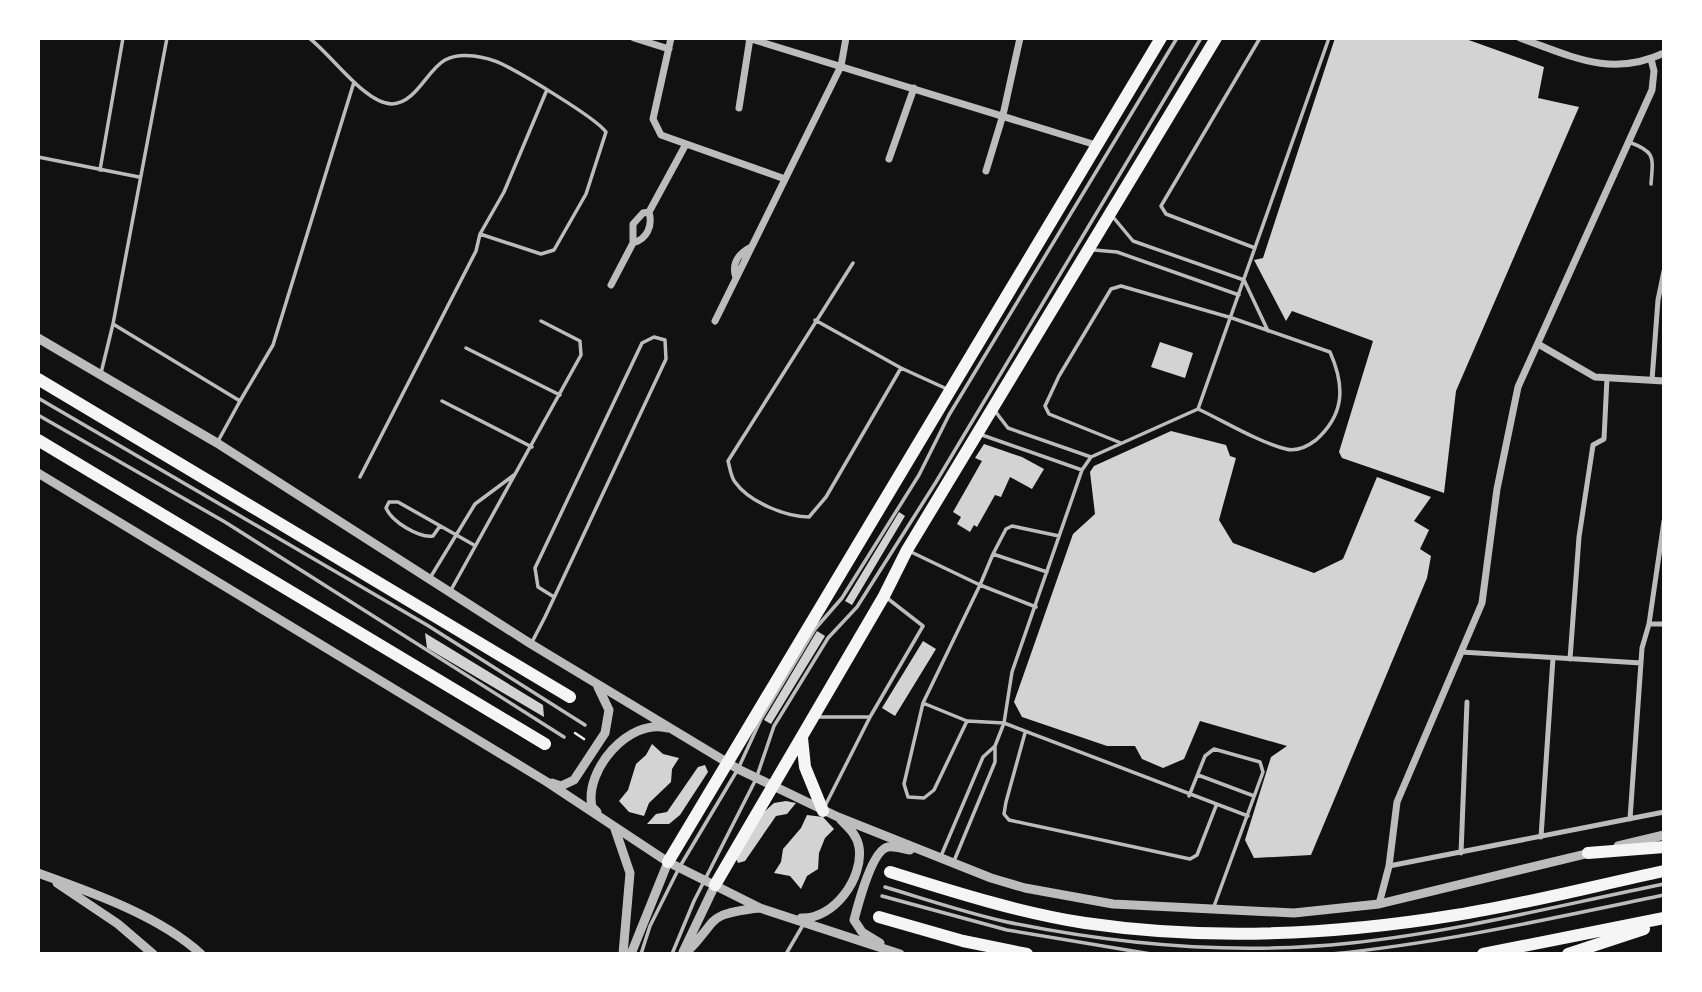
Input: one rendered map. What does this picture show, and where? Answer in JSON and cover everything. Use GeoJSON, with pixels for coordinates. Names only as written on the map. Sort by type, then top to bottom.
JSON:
{"type":"FeatureCollection","features":[{"type":"Feature","properties":{"kind":"main road"},"geometry":{"type":"LineString","coordinates":[[674,865],[733,766],[751,720],[1161,38]]}},
{"type":"Feature","properties":{"kind":"main road"},"geometry":{"type":"LineString","coordinates":[[710,883],[772,786],[884,596],[906,550],[1216,38]]}},
{"type":"Feature","properties":{"kind":"main road"},"geometry":{"type":"LineString","coordinates":[[38,379],[570,696]]}},
{"type":"Feature","properties":{"kind":"main road"},"geometry":{"type":"LineString","coordinates":[[38,440],[545,744]]}},
{"type":"Feature","properties":{"kind":"main road"},"geometry":{"type":"LineString","coordinates":[[802,735],[805,767],[823,811]]}},
{"type":"Feature","properties":{"kind":"main road"},"geometry":{"type":"LineString","coordinates":[[1588,853],[1664,847]]}},
{"type":"Feature","properties":{"kind":"main road"},"geometry":{"type":"LineString","coordinates":[[890,872],[962,894],[1084,923],[1216,934],[1289,933],[1457,915],[1664,872]]}},
{"type":"Feature","properties":{"kind":"main road"},"geometry":{"type":"LineString","coordinates":[[879,917],[962,941],[1027,954]]}},
{"type":"Feature","properties":{"kind":"main road"},"geometry":{"type":"LineString","coordinates":[[1483,954],[1664,920]]}},
{"type":"Feature","properties":{"kind":"main road"},"geometry":{"type":"LineString","coordinates":[[1568,954],[1664,920]]}},
{"type":"Feature","properties":{"kind":"street"},"geometry":{"type":"LineString","coordinates":[[634,38],[669,49]]}},
{"type":"Feature","properties":{"kind":"street"},"geometry":{"type":"LineString","coordinates":[[671,38],[653,119],[655,129],[661,135],[785,178]]}},
{"type":"Feature","properties":{"kind":"street"},"geometry":{"type":"LineString","coordinates":[[715,321],[736,278],[736,261],[741,253],[752,247],[841,66],[846,38]]}},
{"type":"Feature","properties":{"kind":"street"},"geometry":{"type":"LineString","coordinates":[[986,171],[1003,115],[1020,38]]}},
{"type":"Feature","properties":{"kind":"street"},"geometry":{"type":"LineString","coordinates":[[1520,38],[1607,66],[1651,59],[1664,53]]}},
{"type":"Feature","properties":{"kind":"street"},"geometry":{"type":"LineString","coordinates":[[739,108],[749,39],[1096,145]]}},
{"type":"Feature","properties":{"kind":"street"},"geometry":{"type":"LineString","coordinates":[[1379,904],[1389,866],[1397,802],[1482,603],[1509,420],[1518,387],[1652,90],[1654,71],[1651,59]]}},
{"type":"Feature","properties":{"kind":"street"},"geometry":{"type":"LineString","coordinates":[[889,159],[914,88]]}},
{"type":"Feature","properties":{"kind":"street"},"geometry":{"type":"LineString","coordinates":[[611,285],[633,243],[633,224],[649,212],[686,144]]}},
{"type":"Feature","properties":{"kind":"street"},"geometry":{"type":"LineString","coordinates":[[633,243],[640,241],[648,232],[649,212]]}},
{"type":"Feature","properties":{"kind":"street"},"geometry":{"type":"LineString","coordinates":[[1652,380],[1658,300],[1664,271]]}},
{"type":"Feature","properties":{"kind":"street"},"geometry":{"type":"LineString","coordinates":[[38,338],[217,443],[428,580],[756,779],[823,811],[1013,885],[1113,904],[1294,913],[1379,904],[1664,835]]}},
{"type":"Feature","properties":{"kind":"street"},"geometry":{"type":"LineString","coordinates":[[1538,344],[1581,370],[1607,378],[1664,381]]}},
{"type":"Feature","properties":{"kind":"street"},"geometry":{"type":"LineString","coordinates":[[1570,659],[1579,537],[1593,445],[1604,439],[1607,378]]}},
{"type":"Feature","properties":{"kind":"street"},"geometry":{"type":"LineString","coordinates":[[38,473],[547,782],[674,865],[760,908],[896,952]]}},
{"type":"Feature","properties":{"kind":"street"},"geometry":{"type":"LineString","coordinates":[[1630,819],[1641,663],[1664,521]]}},
{"type":"Feature","properties":{"kind":"street"},"geometry":{"type":"LineString","coordinates":[[1649,624],[1664,624]]}},
{"type":"Feature","properties":{"kind":"street"},"geometry":{"type":"LineString","coordinates":[[1461,652],[1641,663]]}},
{"type":"Feature","properties":{"kind":"street"},"geometry":{"type":"LineString","coordinates":[[1541,838],[1553,658]]}},
{"type":"Feature","properties":{"kind":"street"},"geometry":{"type":"LineString","coordinates":[[547,782],[561,786],[574,780],[605,733],[609,710],[596,683]]}},
{"type":"Feature","properties":{"kind":"street"},"geometry":{"type":"LineString","coordinates":[[1461,853],[1467,702]]}},
{"type":"Feature","properties":{"kind":"street"},"geometry":{"type":"LineString","coordinates":[[623,954],[631,873],[613,826],[592,807],[590,795],[593,783],[612,749],[642,730],[659,726],[675,731]]}},
{"type":"Feature","properties":{"kind":"street"},"geometry":{"type":"LineString","coordinates":[[1389,866],[1664,812]]}},
{"type":"Feature","properties":{"kind":"street"},"geometry":{"type":"LineString","coordinates":[[789,918],[811,919],[830,911],[843,898],[859,855],[853,831],[838,817]]}},
{"type":"Feature","properties":{"kind":"street"},"geometry":{"type":"LineString","coordinates":[[896,952],[862,932],[854,920],[862,889],[880,852],[887,847],[937,856]]}},
{"type":"Feature","properties":{"kind":"street"},"geometry":{"type":"LineString","coordinates":[[631,954],[674,865]]}},
{"type":"Feature","properties":{"kind":"street"},"geometry":{"type":"LineString","coordinates":[[38,873],[159,922],[201,954]]}},
{"type":"Feature","properties":{"kind":"street"},"geometry":{"type":"LineString","coordinates":[[50,877],[118,924],[153,954]]}},
{"type":"Feature","properties":{"kind":"street"},"geometry":{"type":"LineString","coordinates":[[684,954],[710,883]]}},
{"type":"Feature","properties":{"kind":"street"},"geometry":{"type":"LineString","coordinates":[[684,954],[708,924],[722,914],[760,908]]}},
{"type":"Feature","properties":{"kind":"lane"},"geometry":{"type":"LineString","coordinates":[[100,170],[123,38]]}},
{"type":"Feature","properties":{"kind":"lane"},"geometry":{"type":"LineString","coordinates":[[101,373],[113,324],[167,38]]}},
{"type":"Feature","properties":{"kind":"lane"},"geometry":{"type":"LineString","coordinates":[[309,38],[354,82],[383,102],[395,104],[410,96],[443,61],[461,54],[501,64],[606,132],[586,194],[554,250],[541,254],[480,234]]}},
{"type":"Feature","properties":{"kind":"lane"},"geometry":{"type":"LineString","coordinates":[[733,766],[815,629],[842,598],[919,475],[949,415],[1177,38]]}},
{"type":"Feature","properties":{"kind":"lane"},"geometry":{"type":"LineString","coordinates":[[672,954],[710,883],[756,779],[774,726],[828,638],[857,607],[936,482],[1201,38]]}},
{"type":"Feature","properties":{"kind":"lane"},"geometry":{"type":"LineString","coordinates":[[1255,248],[1166,214],[1161,206],[1260,38]]}},
{"type":"Feature","properties":{"kind":"lane"},"geometry":{"type":"LineString","coordinates":[[953,862],[995,762],[995,746],[1004,723],[1012,672],[1082,470],[1091,457],[1198,409],[1329,38]]}},
{"type":"Feature","properties":{"kind":"lane"},"geometry":{"type":"LineString","coordinates":[[217,443],[273,345],[354,82]]}},
{"type":"Feature","properties":{"kind":"lane"},"geometry":{"type":"LineString","coordinates":[[360,477],[477,251],[480,234],[504,192],[546,92]]}},
{"type":"Feature","properties":{"kind":"lane"},"geometry":{"type":"LineString","coordinates":[[1629,142],[1647,149],[1653,158],[1651,184]]}},
{"type":"Feature","properties":{"kind":"lane"},"geometry":{"type":"LineString","coordinates":[[38,157],[140,177]]}},
{"type":"Feature","properties":{"kind":"lane"},"geometry":{"type":"LineString","coordinates":[[1110,213],[1122,232],[1133,241],[1244,279],[1268,331]]}},
{"type":"Feature","properties":{"kind":"lane"},"geometry":{"type":"LineString","coordinates":[[1085,254],[1097,249],[1117,252],[1239,295]]}},
{"type":"Feature","properties":{"kind":"lane"},"geometry":{"type":"LineString","coordinates":[[853,263],[814,320],[728,461],[733,481],[747,495],[793,517],[809,517],[826,497],[901,368]]}},
{"type":"Feature","properties":{"kind":"lane"},"geometry":{"type":"LineString","coordinates":[[1121,443],[1049,414],[1045,406],[1059,376],[1111,289],[1121,286],[1231,318],[1330,352],[1339,372],[1340,397],[1331,426],[1307,447],[1289,450],[1198,409]]}},
{"type":"Feature","properties":{"kind":"lane"},"geometry":{"type":"LineString","coordinates":[[814,320],[901,368],[949,390]]}},
{"type":"Feature","properties":{"kind":"lane"},"geometry":{"type":"LineString","coordinates":[[450,592],[581,355],[580,341],[541,321]]}},
{"type":"Feature","properties":{"kind":"lane"},"geometry":{"type":"LineString","coordinates":[[113,324],[240,401]]}},
{"type":"Feature","properties":{"kind":"lane"},"geometry":{"type":"LineString","coordinates":[[531,644],[554,597],[666,359],[665,340],[654,337],[642,343],[535,568],[538,587],[554,597]]}},
{"type":"Feature","properties":{"kind":"lane"},"geometry":{"type":"LineString","coordinates":[[466,348],[560,396]]}},
{"type":"Feature","properties":{"kind":"lane"},"geometry":{"type":"LineString","coordinates":[[38,398],[426,625],[585,725]]}},
{"type":"Feature","properties":{"kind":"lane"},"geometry":{"type":"LineString","coordinates":[[442,401],[532,447]]}},
{"type":"Feature","properties":{"kind":"lane"},"geometry":{"type":"LineString","coordinates":[[994,408],[1008,428],[1091,457]]}},
{"type":"Feature","properties":{"kind":"lane"},"geometry":{"type":"LineString","coordinates":[[38,415],[225,522],[564,737]]}},
{"type":"Feature","properties":{"kind":"lane"},"geometry":{"type":"LineString","coordinates":[[976,433],[1082,470]]}},
{"type":"Feature","properties":{"kind":"lane"},"geometry":{"type":"LineString","coordinates":[[428,580],[475,504],[516,474]]}},
{"type":"Feature","properties":{"kind":"lane"},"geometry":{"type":"LineString","coordinates":[[440,526],[433,536],[425,537],[390,517],[386,508],[389,502],[398,502],[474,545]]}},
{"type":"Feature","properties":{"kind":"lane"},"geometry":{"type":"LineString","coordinates":[[967,721],[934,790],[925,798],[908,797],[904,784],[923,703],[1006,528],[1012,526],[1059,536]]}},
{"type":"Feature","properties":{"kind":"lane"},"geometry":{"type":"LineString","coordinates":[[906,550],[980,585],[1035,607]]}},
{"type":"Feature","properties":{"kind":"lane"},"geometry":{"type":"LineString","coordinates":[[993,554],[1047,572]]}},
{"type":"Feature","properties":{"kind":"lane"},"geometry":{"type":"LineString","coordinates":[[823,811],[870,718],[923,626],[884,596]]}},
{"type":"Feature","properties":{"kind":"lane"},"geometry":{"type":"LineString","coordinates":[[923,703],[967,721],[1004,723],[1189,796],[1248,816]]}},
{"type":"Feature","properties":{"kind":"lane"},"geometry":{"type":"LineString","coordinates":[[813,717],[870,718]]}},
{"type":"Feature","properties":{"kind":"lane"},"geometry":{"type":"LineString","coordinates":[[1026,732],[1006,802],[1004,814],[1009,820],[1191,859],[1197,855],[1216,806]]}},
{"type":"Feature","properties":{"kind":"lane"},"geometry":{"type":"LineString","coordinates":[[937,856],[984,757],[995,746]]}},
{"type":"Feature","properties":{"kind":"lane"},"geometry":{"type":"LineString","coordinates":[[1189,796],[1205,756],[1214,750],[1260,762],[1263,772],[1212,911]]}},
{"type":"Feature","properties":{"kind":"lane"},"geometry":{"type":"LineString","coordinates":[[1198,775],[1254,796]]}},
{"type":"Feature","properties":{"kind":"lane"},"geometry":{"type":"LineString","coordinates":[[641,954],[674,865]]}},
{"type":"Feature","properties":{"kind":"lane"},"geometry":{"type":"LineString","coordinates":[[885,887],[1007,922],[1124,940],[1236,947],[1351,943],[1450,928],[1664,884]]}},
{"type":"Feature","properties":{"kind":"lane"},"geometry":{"type":"LineString","coordinates":[[1331,954],[1392,948],[1482,933],[1664,895]]}},
{"type":"Feature","properties":{"kind":"lane"},"geometry":{"type":"LineString","coordinates":[[882,896],[1007,930],[1151,954]]}},
{"type":"Feature","properties":{"kind":"lane"},"geometry":{"type":"LineString","coordinates":[[786,954],[804,923]]}},
{"type":"Feature","properties":{"kind":"path"},"geometry":{"type":"LineString","coordinates":[[575,733],[584,739]]}},
{"type":"Feature","properties":{"kind":"building"},"geometry":{"type":"Polygon","coordinates":[[[1335,38],[1463,38],[1544,67],[1538,98],[1579,107],[1456,391],[1444,493],[1342,458],[1339,452],[1373,341],[1292,311],[1286,321],[1254,260],[1263,258],[1335,38]]]}},
{"type":"Feature","properties":{"kind":"building"},"geometry":{"type":"Polygon","coordinates":[[[1160,342],[1193,353],[1185,378],[1151,367],[1160,342]]]}},
{"type":"Feature","properties":{"kind":"building"},"geometry":{"type":"Polygon","coordinates":[[[1171,431],[1226,445],[1230,456],[1236,458],[1219,520],[1233,543],[1314,573],[1343,559],[1377,477],[1431,497],[1414,521],[1429,530],[1420,549],[1431,556],[1427,578],[1311,855],[1254,858],[1245,840],[1271,757],[1287,746],[1200,721],[1184,759],[1163,768],[1142,759],[1135,746],[1107,746],[1022,717],[1014,702],[1073,534],[1095,514],[1090,472],[1094,466],[1171,431]]]}},
{"type":"Feature","properties":{"kind":"building"},"geometry":{"type":"Polygon","coordinates":[[[984,444],[1022,457],[1044,469],[1032,489],[1010,477],[1001,497],[995,495],[977,527],[974,525],[970,532],[957,524],[961,517],[953,512],[982,461],[975,458],[984,444]]]}},
{"type":"Feature","properties":{"kind":"building"},"geometry":{"type":"Polygon","coordinates":[[[899,512],[905,516],[852,605],[845,601],[899,512]]]}},
{"type":"Feature","properties":{"kind":"building"},"geometry":{"type":"Polygon","coordinates":[[[817,631],[825,636],[771,724],[764,720],[817,631]]]}},
{"type":"Feature","properties":{"kind":"building"},"geometry":{"type":"Polygon","coordinates":[[[425,633],[543,705],[544,717],[427,648],[425,633]]]}},
{"type":"Feature","properties":{"kind":"building"},"geometry":{"type":"Polygon","coordinates":[[[923,641],[936,649],[895,716],[882,708],[923,641]]]}},
{"type":"Feature","properties":{"kind":"building"},"geometry":{"type":"Polygon","coordinates":[[[652,744],[663,754],[679,758],[672,769],[671,782],[649,803],[644,816],[629,812],[619,801],[628,790],[636,764],[646,755],[652,744]]]}},
{"type":"Feature","properties":{"kind":"building"},"geometry":{"type":"Polygon","coordinates":[[[705,765],[708,772],[680,815],[669,824],[647,824],[656,814],[667,812],[698,767],[705,765]]]}},
{"type":"Feature","properties":{"kind":"building"},"geometry":{"type":"Polygon","coordinates":[[[774,803],[796,803],[787,814],[776,816],[745,861],[738,863],[735,856],[764,812],[774,803]]]}},
{"type":"Feature","properties":{"kind":"building"},"geometry":{"type":"Polygon","coordinates":[[[807,815],[823,817],[834,829],[825,838],[819,853],[818,869],[807,876],[801,889],[790,876],[774,873],[781,862],[783,849],[801,828],[807,815]]]}}]}
